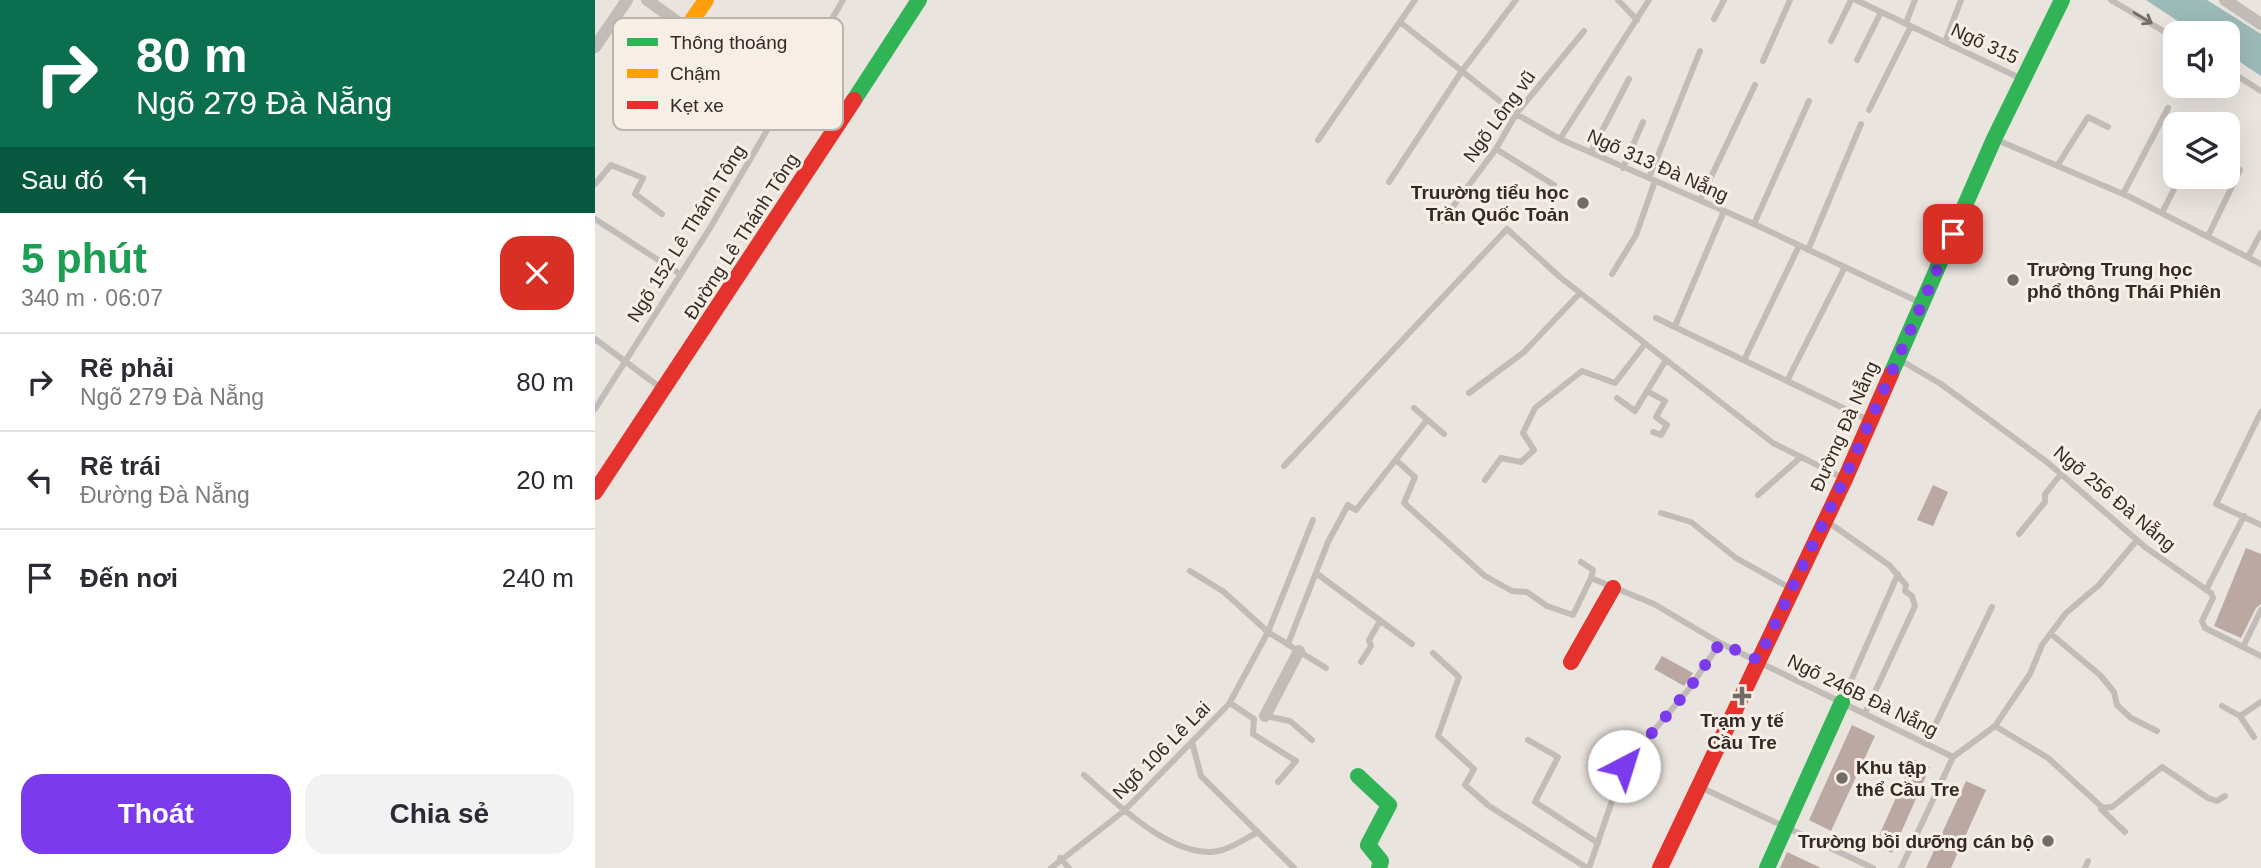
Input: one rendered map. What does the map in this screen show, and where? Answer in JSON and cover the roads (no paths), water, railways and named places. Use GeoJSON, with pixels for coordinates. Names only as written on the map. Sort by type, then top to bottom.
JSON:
{"type":"FeatureCollection","features":[{"type":"Feature","properties":{"kind":"main road"},"geometry":{"type":"LineString","coordinates":[[693,18],[706,0]]}},
{"type":"Feature","properties":{"kind":"main road","name":"Đường Lê Thánh Tông"},"geometry":{"type":"LineString","coordinates":[[843,116],[919,0]]}},
{"type":"Feature","properties":{"kind":"main road","name":"Đường Đà Nẵng"},"geometry":{"type":"LineString","coordinates":[[1660,868],[1845,479],[1994,139],[2062,0]]}},
{"type":"Feature","properties":{"kind":"main road","name":"Đường Lê Thánh Tông"},"geometry":{"type":"LineString","coordinates":[[595,492],[834,130]]}},
{"type":"Feature","properties":{"kind":"main road"},"geometry":{"type":"LineString","coordinates":[[1571,662],[1613,588]]}},
{"type":"Feature","properties":{"kind":"main road"},"geometry":{"type":"LineString","coordinates":[[1767,868],[1842,702]]}},
{"type":"Feature","properties":{"kind":"main road"},"geometry":{"type":"LineString","coordinates":[[1358,776],[1388,805],[1368,845],[1381,861],[1379,868]]}},
{"type":"Feature","properties":{"kind":"street"},"geometry":{"type":"LineString","coordinates":[[615,18],[627,0]]}},
{"type":"Feature","properties":{"kind":"street"},"geometry":{"type":"LineString","coordinates":[[647,0],[672,18]]}},
{"type":"Feature","properties":{"kind":"street"},"geometry":{"type":"LineString","coordinates":[[2225,0],[2261,24]]}},
{"type":"Feature","properties":{"kind":"street"},"geometry":{"type":"LineString","coordinates":[[595,47],[613,21]]}},
{"type":"Feature","properties":{"kind":"street"},"geometry":{"type":"LineString","coordinates":[[1260,718],[1294,648]]}},
{"type":"Feature","properties":{"kind":"lane","name":"Ngõ 152 Lê Thánh Tông"},"geometry":{"type":"LineString","coordinates":[[832,18],[843,0]]}},
{"type":"Feature","properties":{"kind":"lane"},"geometry":{"type":"LineString","coordinates":[[1318,140],[1415,0]]}},
{"type":"Feature","properties":{"kind":"lane"},"geometry":{"type":"LineString","coordinates":[[1389,182],[1462,71],[1516,0]]}},
{"type":"Feature","properties":{"kind":"lane"},"geometry":{"type":"LineString","coordinates":[[1618,0],[1637,20]]}},
{"type":"Feature","properties":{"kind":"lane"},"geometry":{"type":"LineString","coordinates":[[1560,139],[1649,0]]}},
{"type":"Feature","properties":{"kind":"lane"},"geometry":{"type":"LineString","coordinates":[[1714,19],[1724,0]]}},
{"type":"Feature","properties":{"kind":"lane"},"geometry":{"type":"LineString","coordinates":[[1763,61],[1790,0]]}},
{"type":"Feature","properties":{"kind":"lane"},"geometry":{"type":"LineString","coordinates":[[1831,41],[1854,0]]}},
{"type":"Feature","properties":{"kind":"lane","name":"Ngõ 315"},"geometry":{"type":"LineString","coordinates":[[1854,0],[2024,79]]}},
{"type":"Feature","properties":{"kind":"lane"},"geometry":{"type":"LineString","coordinates":[[1870,110],[1908,25],[1915,0]]}},
{"type":"Feature","properties":{"kind":"lane"},"geometry":{"type":"LineString","coordinates":[[1945,42],[1961,0]]}},
{"type":"Feature","properties":{"kind":"lane"},"geometry":{"type":"LineString","coordinates":[[2111,0],[2163,31]]}},
{"type":"Feature","properties":{"kind":"lane"},"geometry":{"type":"LineString","coordinates":[[1857,60],[1881,12]]}},
{"type":"Feature","properties":{"kind":"lane","name":"Ngõ 313 Đà Nẵng"},"geometry":{"type":"LineString","coordinates":[[1400,22],[1517,114],[1560,139],[1754,224],[1922,304]]}},
{"type":"Feature","properties":{"kind":"lane","name":"Ngõ Lông vũ"},"geometry":{"type":"LineString","coordinates":[[1442,221],[1496,149],[1517,114],[1584,31]]}},
{"type":"Feature","properties":{"kind":"lane"},"geometry":{"type":"LineString","coordinates":[[1612,274],[1636,236],[1652,179],[1700,51]]}},
{"type":"Feature","properties":{"kind":"lane"},"geometry":{"type":"LineString","coordinates":[[2240,78],[2261,91]]}},
{"type":"Feature","properties":{"kind":"lane"},"geometry":{"type":"LineString","coordinates":[[1591,152],[1629,79]]}},
{"type":"Feature","properties":{"kind":"lane"},"geometry":{"type":"LineString","coordinates":[[1700,201],[1755,85]]}},
{"type":"Feature","properties":{"kind":"lane"},"geometry":{"type":"LineString","coordinates":[[1754,224],[1809,101]]}},
{"type":"Feature","properties":{"kind":"lane"},"geometry":{"type":"LineString","coordinates":[[2123,194],[2168,108]]}},
{"type":"Feature","properties":{"kind":"lane"},"geometry":{"type":"LineString","coordinates":[[2057,166],[2088,117],[2108,127]]}},
{"type":"Feature","properties":{"kind":"lane"},"geometry":{"type":"LineString","coordinates":[[1623,168],[1643,122]]}},
{"type":"Feature","properties":{"kind":"lane"},"geometry":{"type":"LineString","coordinates":[[1808,250],[1861,124]]}},
{"type":"Feature","properties":{"kind":"lane","name":"Ngõ 152 Lê Thánh Tông"},"geometry":{"type":"LineString","coordinates":[[595,408],[680,274],[766,130]]}},
{"type":"Feature","properties":{"kind":"lane"},"geometry":{"type":"LineString","coordinates":[[1994,139],[2123,194],[2261,264]]}},
{"type":"Feature","properties":{"kind":"lane"},"geometry":{"type":"LineString","coordinates":[[1496,149],[1555,185]]}},
{"type":"Feature","properties":{"kind":"lane"},"geometry":{"type":"LineString","coordinates":[[595,184],[611,165],[643,178],[635,194],[662,215]]}},
{"type":"Feature","properties":{"kind":"lane"},"geometry":{"type":"LineString","coordinates":[[2162,213],[2174,189]]}},
{"type":"Feature","properties":{"kind":"lane"},"geometry":{"type":"LineString","coordinates":[[2208,236],[2231,189]]}},
{"type":"Feature","properties":{"kind":"lane"},"geometry":{"type":"LineString","coordinates":[[1675,326],[1724,211]]}},
{"type":"Feature","properties":{"kind":"lane"},"geometry":{"type":"LineString","coordinates":[[595,219],[680,274]]}},
{"type":"Feature","properties":{"kind":"lane"},"geometry":{"type":"LineString","coordinates":[[1284,466],[1507,229],[1580,293],[1773,443],[1845,479]]}},
{"type":"Feature","properties":{"kind":"lane"},"geometry":{"type":"LineString","coordinates":[[2248,257],[2261,233]]}},
{"type":"Feature","properties":{"kind":"lane"},"geometry":{"type":"LineString","coordinates":[[1745,358],[1799,246]]}},
{"type":"Feature","properties":{"kind":"lane"},"geometry":{"type":"LineString","coordinates":[[1787,381],[1845,267]]}},
{"type":"Feature","properties":{"kind":"lane"},"geometry":{"type":"LineString","coordinates":[[1469,393],[1524,352],[1580,293]]}},
{"type":"Feature","properties":{"kind":"lane"},"geometry":{"type":"LineString","coordinates":[[1656,318],[1745,358],[1870,421]]}},
{"type":"Feature","properties":{"kind":"lane"},"geometry":{"type":"LineString","coordinates":[[595,339],[663,390]]}},
{"type":"Feature","properties":{"kind":"lane"},"geometry":{"type":"LineString","coordinates":[[1485,480],[1501,458],[1521,462],[1534,450],[1523,433],[1535,408],[1583,371],[1615,383],[1646,344]]}},
{"type":"Feature","properties":{"kind":"lane","name":"Ngõ 256 Đà Nẵng"},"geometry":{"type":"LineString","coordinates":[[1898,359],[1941,384],[2061,474],[2137,540],[2206,590]]}},
{"type":"Feature","properties":{"kind":"lane"},"geometry":{"type":"LineString","coordinates":[[1617,398],[1635,411],[1666,360]]}},
{"type":"Feature","properties":{"kind":"lane"},"geometry":{"type":"LineString","coordinates":[[1647,391],[1665,401],[1656,417],[1667,425],[1661,435],[1653,432]]}},
{"type":"Feature","properties":{"kind":"lane"},"geometry":{"type":"LineString","coordinates":[[1414,408],[1444,434]]}},
{"type":"Feature","properties":{"kind":"lane"},"geometry":{"type":"LineString","coordinates":[[2261,412],[2216,504],[2261,525]]}},
{"type":"Feature","properties":{"kind":"lane"},"geometry":{"type":"LineString","coordinates":[[1294,648],[1316,573],[1348,505],[1356,510],[1427,420]]}},
{"type":"Feature","properties":{"kind":"lane"},"geometry":{"type":"LineString","coordinates":[[1758,495],[1801,457]]}},
{"type":"Feature","properties":{"kind":"lane"},"geometry":{"type":"LineString","coordinates":[[1397,461],[1415,477],[1404,503],[1485,576],[1512,591],[1527,592],[1547,606],[1573,615],[1593,570],[1581,562]]}},
{"type":"Feature","properties":{"kind":"lane"},"geometry":{"type":"LineString","coordinates":[[2019,534],[2045,502],[2045,494],[2061,474]]}},
{"type":"Feature","properties":{"kind":"lane"},"geometry":{"type":"LineString","coordinates":[[1661,513],[1691,522],[1736,558],[1791,589]]}},
{"type":"Feature","properties":{"kind":"lane"},"geometry":{"type":"LineString","coordinates":[[2244,516],[2206,590],[2213,598],[2203,626],[2261,656]]}},
{"type":"Feature","properties":{"kind":"lane","name":"Ngõ 106 Lê Lai"},"geometry":{"type":"LineString","coordinates":[[1051,868],[1060,858],[1124,811],[1230,703],[1268,632],[1313,520]]}},
{"type":"Feature","properties":{"kind":"lane"},"geometry":{"type":"LineString","coordinates":[[1825,520],[1898,573],[1915,606],[1865,713]]}},
{"type":"Feature","properties":{"kind":"lane"},"geometry":{"type":"LineString","coordinates":[[2125,832],[2048,758],[1995,726],[2066,613],[2099,585],[2137,540]]}},
{"type":"Feature","properties":{"kind":"lane"},"geometry":{"type":"LineString","coordinates":[[1190,571],[1224,592],[1268,632],[1326,668]]}},
{"type":"Feature","properties":{"kind":"lane"},"geometry":{"type":"LineString","coordinates":[[1316,573],[1412,644]]}},
{"type":"Feature","properties":{"kind":"lane"},"geometry":{"type":"LineString","coordinates":[[1842,702],[1898,573]]}},
{"type":"Feature","properties":{"kind":"lane","name":"Ngõ 246B Đà Nẵng"},"geometry":{"type":"LineString","coordinates":[[1591,578],[1654,604],[1720,643],[1952,757],[1995,726]]}},
{"type":"Feature","properties":{"kind":"lane"},"geometry":{"type":"LineString","coordinates":[[1926,744],[1992,607]]}},
{"type":"Feature","properties":{"kind":"lane"},"geometry":{"type":"LineString","coordinates":[[2243,647],[2261,610]]}},
{"type":"Feature","properties":{"kind":"lane"},"geometry":{"type":"LineString","coordinates":[[1361,662],[1371,646],[1369,639],[1380,621]]}},
{"type":"Feature","properties":{"kind":"lane"},"geometry":{"type":"LineString","coordinates":[[2051,634],[2100,675],[2114,692],[2116,705],[2131,718],[2157,732]]}},
{"type":"Feature","properties":{"kind":"lane"},"geometry":{"type":"LineString","coordinates":[[1433,653],[1459,677],[1438,736],[1474,769],[1465,785],[1489,806],[1588,868],[1624,766],[1689,689],[1720,643]]}},
{"type":"Feature","properties":{"kind":"lane"},"geometry":{"type":"LineString","coordinates":[[2239,716],[2261,702]]}},
{"type":"Feature","properties":{"kind":"lane"},"geometry":{"type":"LineString","coordinates":[[1230,703],[1260,718],[1290,721],[1312,740]]}},
{"type":"Feature","properties":{"kind":"lane"},"geometry":{"type":"LineString","coordinates":[[2221,706],[2239,716],[2254,737]]}},
{"type":"Feature","properties":{"kind":"lane"},"geometry":{"type":"LineString","coordinates":[[1260,718],[1253,734],[1296,761],[1278,782]]}},
{"type":"Feature","properties":{"kind":"lane"},"geometry":{"type":"LineString","coordinates":[[1528,740],[1557,757],[1535,802],[1598,843]]}},
{"type":"Feature","properties":{"kind":"lane"},"geometry":{"type":"LineString","coordinates":[[1192,742],[1201,776],[1294,868]]}},
{"type":"Feature","properties":{"kind":"lane"},"geometry":{"type":"LineString","coordinates":[[1901,868],[1952,757]]}},
{"type":"Feature","properties":{"kind":"lane"},"geometry":{"type":"LineString","coordinates":[[2100,807],[2112,807],[2162,767],[2208,798],[2217,801],[2225,796]]}},
{"type":"Feature","properties":{"kind":"lane"},"geometry":{"type":"LineString","coordinates":[[1084,775],[1124,811],[1184,850],[1218,851],[1258,832]]}},
{"type":"Feature","properties":{"kind":"lane"},"geometry":{"type":"LineString","coordinates":[[1698,786],[1873,868]]}},
{"type":"Feature","properties":{"kind":"lane"},"geometry":{"type":"LineString","coordinates":[[1060,858],[1069,868]]}},
{"type":"Feature","properties":{"kind":"water"},"geometry":{"type":"Polygon","coordinates":[[[2146,0],[2207,0],[2261,34],[2261,76],[2240,62],[2240,21],[2178,21],[2146,0]]]}},
{"type":"Feature","properties":{"kind":"place","name":"Truường tiểu học Trần Quốc Toản"},"geometry":{"type":"Point","coordinates":[1583,203]}},
{"type":"Feature","properties":{"kind":"place","name":"Trường Trung học phổ thông Thái Phiên"},"geometry":{"type":"Point","coordinates":[2013,280]}},
{"type":"Feature","properties":{"kind":"place","name":"Trạm y tế Cầu Tre"},"geometry":{"type":"Point","coordinates":[1742,696]}},
{"type":"Feature","properties":{"kind":"place","name":"Khu tập thể Cầu Tre"},"geometry":{"type":"Point","coordinates":[1842,778]}},
{"type":"Feature","properties":{"kind":"place","name":"Trường bồi dưỡng cán bộ"},"geometry":{"type":"Point","coordinates":[2048,841]}}]}
